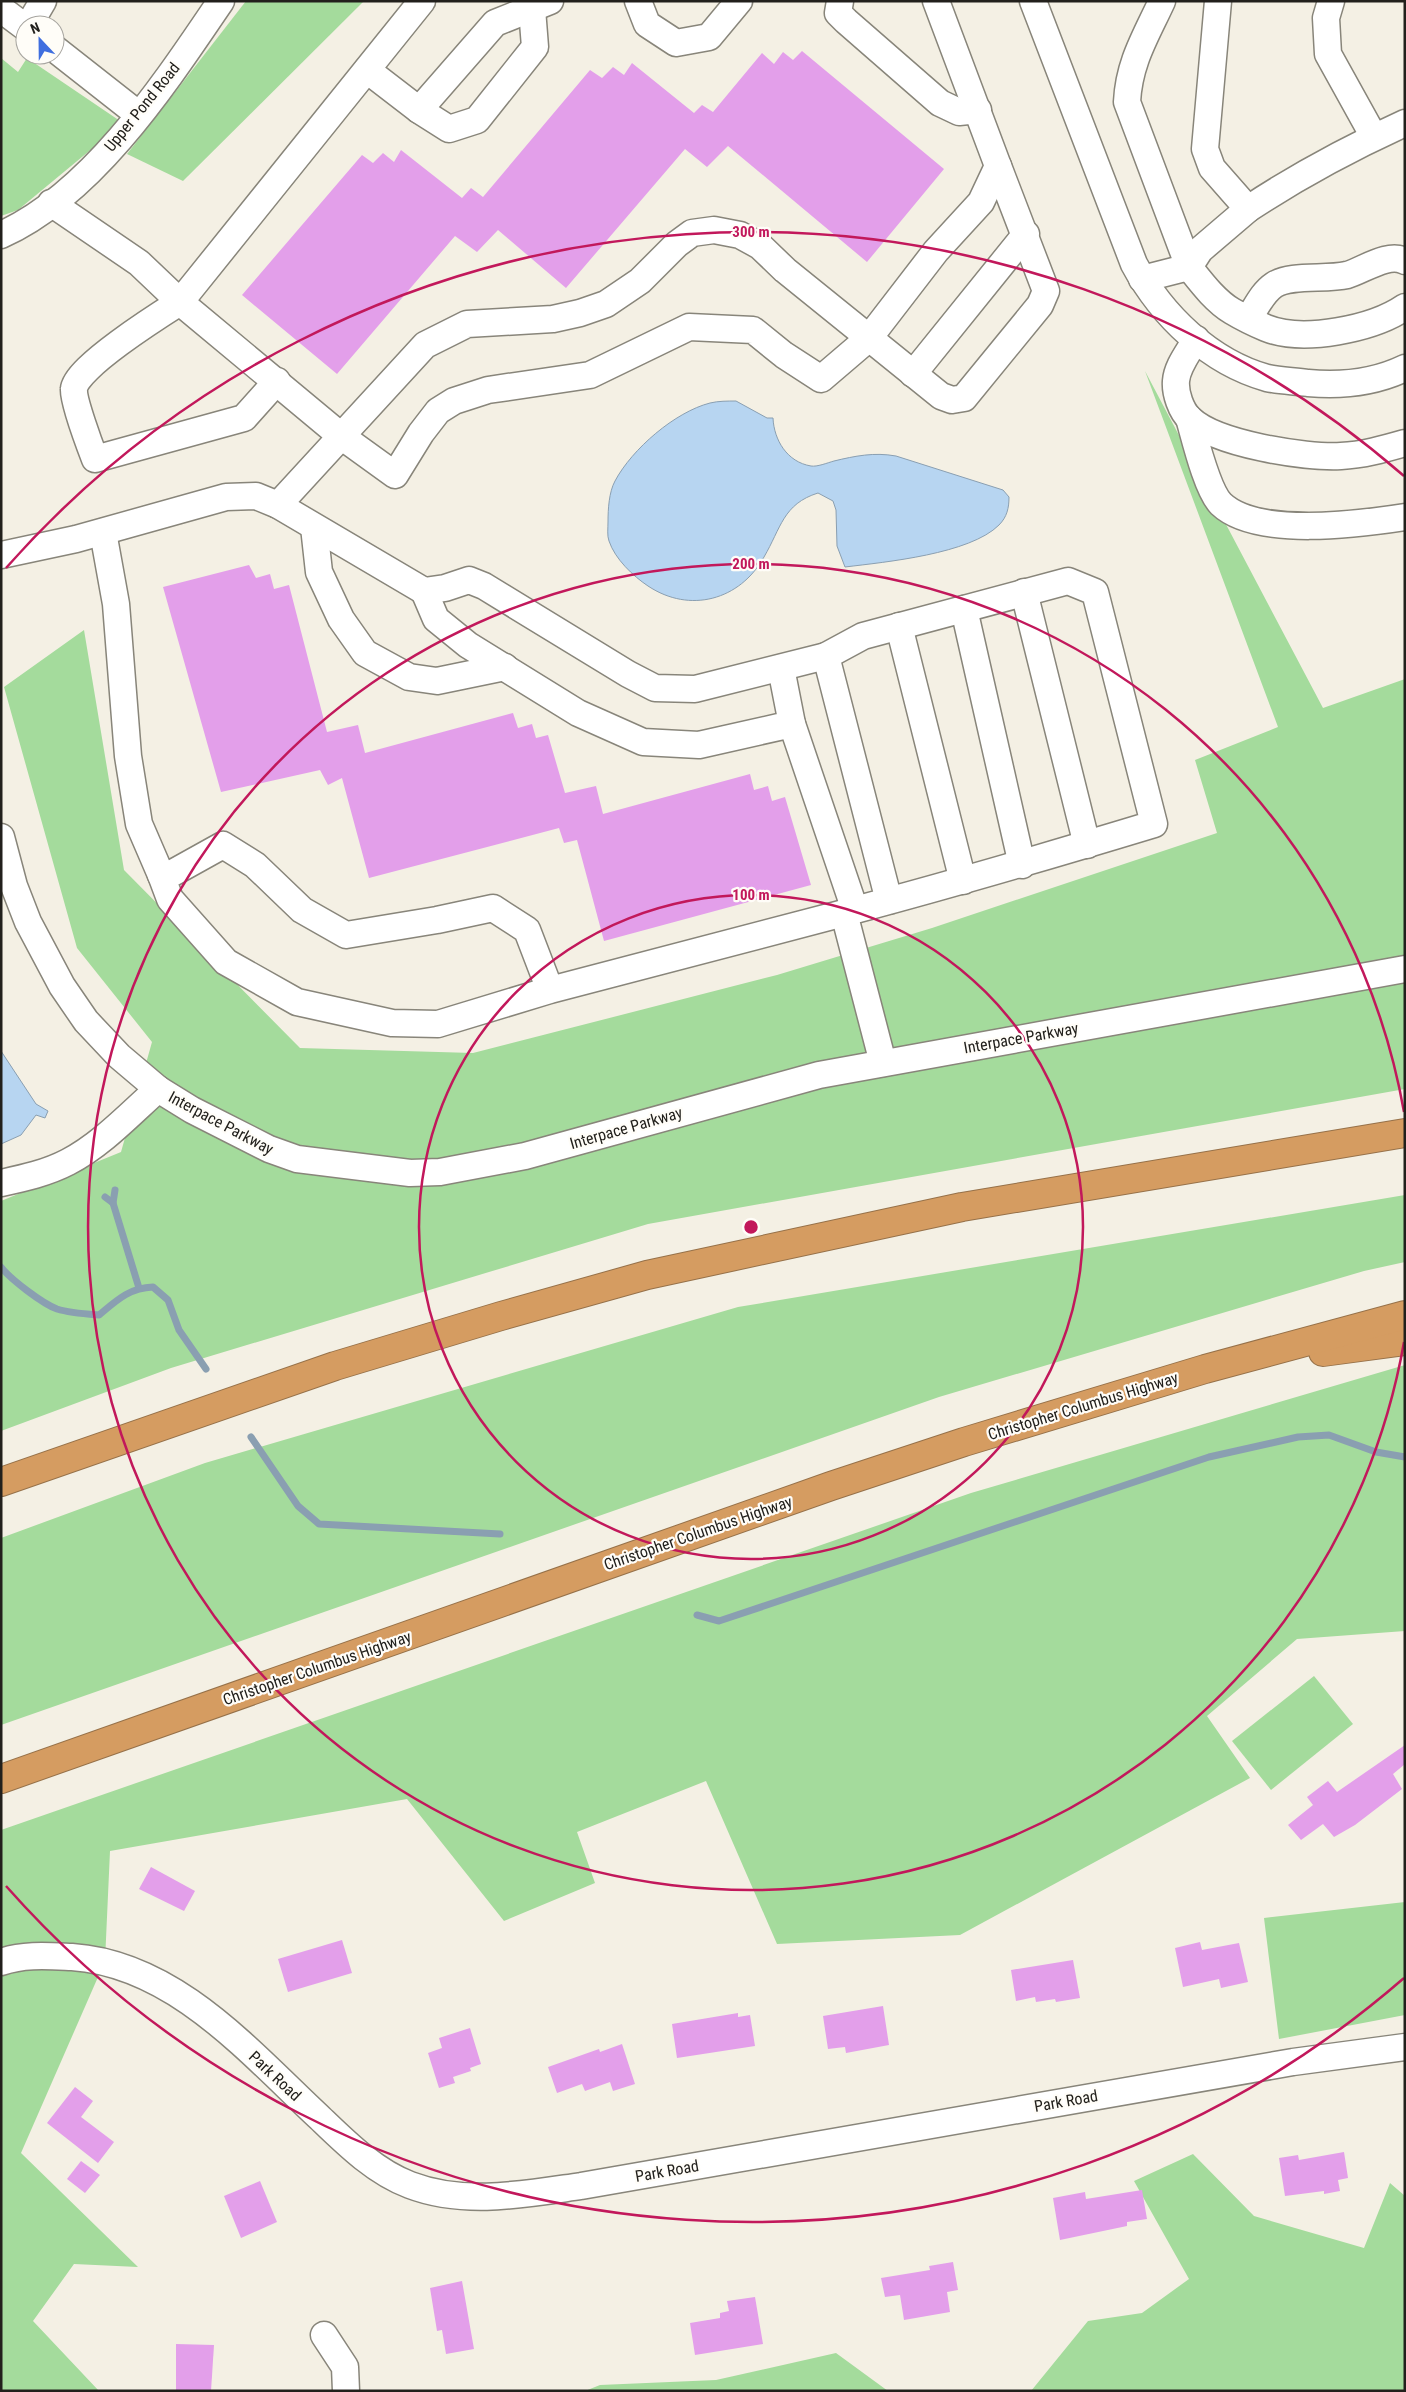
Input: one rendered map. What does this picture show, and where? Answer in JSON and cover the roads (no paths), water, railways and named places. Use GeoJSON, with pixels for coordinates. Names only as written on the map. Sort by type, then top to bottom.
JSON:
{"type":"FeatureCollection","features":[{"type":"Feature","properties":{"kind":"highway"},"geometry":{"type":"LineString","coordinates":[[1131,1180],[1405,1115]]}},
{"type":"Feature","properties":{"kind":"highway"},"geometry":{"type":"LineString","coordinates":[[1,1482],[335,1366],[501,1316],[647,1275],[962,1207],[1405,1133]]}},
{"type":"Feature","properties":{"kind":"highway","name":"Christopher Columbus Highway"},"geometry":{"type":"LineString","coordinates":[[1,1779],[831,1486],[964,1442],[1205,1369],[1405,1315]]}},
{"type":"Feature","properties":{"kind":"highway"},"geometry":{"type":"LineString","coordinates":[[1205,1369],[1405,1341]]}},
{"type":"Feature","properties":{"kind":"street"},"geometry":{"type":"LineString","coordinates":[[35,15],[43,1]]}},
{"type":"Feature","properties":{"kind":"street","name":"Upper Pond Road"},"geometry":{"type":"LineString","coordinates":[[1,235],[17,228],[72,188],[128,131],[221,1]]}},
{"type":"Feature","properties":{"kind":"street"},"geometry":{"type":"LineString","coordinates":[[277,381],[244,418],[94,459],[74,389],[78,376],[129,336],[180,302],[422,1]]}},
{"type":"Feature","properties":{"kind":"street"},"geometry":{"type":"LineString","coordinates":[[638,1],[648,24],[676,43],[708,37],[739,1]]}},
{"type":"Feature","properties":{"kind":"street"},"geometry":{"type":"LineString","coordinates":[[840,1],[838,13],[940,103],[959,112],[978,110]]}},
{"type":"Feature","properties":{"kind":"street"},"geometry":{"type":"LineString","coordinates":[[278,506],[425,345],[443,334],[467,324],[553,318],[580,313],[606,304],[640,281],[677,244],[692,233],[714,230],[731,233],[740,235],[760,246],[941,396],[952,400],[964,398],[1040,305],[1046,291],[1026,234],[998,166],[936,1]]}},
{"type":"Feature","properties":{"kind":"street"},"geometry":{"type":"LineString","coordinates":[[1033,1],[1134,264],[1156,300],[1196,340],[1223,359],[1268,378],[1326,384],[1354,383],[1380,378],[1405,368]]}},
{"type":"Feature","properties":{"kind":"street"},"geometry":{"type":"LineString","coordinates":[[1162,1],[1136,54],[1128,80],[1127,102],[1190,267],[1204,286],[1230,310],[1267,329],[1293,333],[1338,332],[1373,324],[1405,307]]}},
{"type":"Feature","properties":{"kind":"street"},"geometry":{"type":"LineString","coordinates":[[1218,1],[1205,149],[1212,168],[1248,210]]}},
{"type":"Feature","properties":{"kind":"street"},"geometry":{"type":"LineString","coordinates":[[1331,1],[1326,18],[1328,54],[1374,137]]}},
{"type":"Feature","properties":{"kind":"street"},"geometry":{"type":"LineString","coordinates":[[367,70],[419,110],[449,129],[477,120],[535,47],[541,5],[495,23],[419,110]]}},
{"type":"Feature","properties":{"kind":"street"},"geometry":{"type":"LineString","coordinates":[[1,9],[15,20]]}},
{"type":"Feature","properties":{"kind":"street"},"geometry":{"type":"LineString","coordinates":[[65,58],[139,115]]}},
{"type":"Feature","properties":{"kind":"street"},"geometry":{"type":"LineString","coordinates":[[1142,279],[1190,267],[1200,250],[1248,210],[1290,181],[1405,123]]}},
{"type":"Feature","properties":{"kind":"street"},"geometry":{"type":"LineString","coordinates":[[52,203],[139,264],[180,302],[341,436],[394,475],[421,433],[438,411],[454,401],[488,390],[590,376],[689,327],[753,330],[784,355],[821,379],[870,338],[936,251],[980,202],[998,166]]}},
{"type":"Feature","properties":{"kind":"street"},"geometry":{"type":"LineString","coordinates":[[913,374],[1026,234]]}},
{"type":"Feature","properties":{"kind":"street"},"geometry":{"type":"LineString","coordinates":[[1248,319],[1263,295],[1274,285],[1292,280],[1346,275],[1392,257],[1405,261]]}},
{"type":"Feature","properties":{"kind":"street"},"geometry":{"type":"LineString","coordinates":[[1196,340],[1179,369],[1176,381],[1177,394],[1189,418],[1213,492],[1221,504],[1251,520],[1287,525],[1354,525],[1405,517]]}},
{"type":"Feature","properties":{"kind":"street"},"geometry":{"type":"LineString","coordinates":[[1189,418],[1212,434],[1252,445],[1305,454],[1341,456],[1384,450],[1405,443]]}},
{"type":"Feature","properties":{"kind":"street"},"geometry":{"type":"LineString","coordinates":[[1,555],[103,532],[226,497],[256,496],[278,506],[424,591],[436,619],[468,645],[578,713],[643,742],[699,745],[792,724]]}},
{"type":"Feature","properties":{"kind":"street"},"geometry":{"type":"LineString","coordinates":[[314,527],[319,572],[341,619],[365,652],[409,677],[437,681],[505,667]]}},
{"type":"Feature","properties":{"kind":"street"},"geometry":{"type":"LineString","coordinates":[[103,532],[116,604],[128,756],[139,824],[170,899],[226,962],[297,1002],[392,1023],[438,1024],[550,990],[1022,865],[1154,824],[1095,592],[1068,581],[863,636],[826,656],[695,689],[655,688],[628,674],[484,586],[469,580],[445,588],[424,591]]}},
{"type":"Feature","properties":{"kind":"street"},"geometry":{"type":"LineString","coordinates":[[1024,592],[1087,845]]}},
{"type":"Feature","properties":{"kind":"street"},"geometry":{"type":"LineString","coordinates":[[964,609],[1022,865]]}},
{"type":"Feature","properties":{"kind":"street"},"geometry":{"type":"LineString","coordinates":[[899,626],[963,881]]}},
{"type":"Feature","properties":{"kind":"street"},"geometry":{"type":"LineString","coordinates":[[826,656],[889,901]]}},
{"type":"Feature","properties":{"kind":"street"},"geometry":{"type":"LineString","coordinates":[[782,668],[792,724],[850,912],[883,1063]]}},
{"type":"Feature","properties":{"kind":"street","name":"Interpace Parkway"},"geometry":{"type":"LineString","coordinates":[[1,837],[14,886],[28,922],[62,986],[86,1021],[113,1049],[158,1089],[192,1110],[269,1149],[297,1159],[410,1173],[440,1172],[525,1156],[819,1075],[1405,969]]}},
{"type":"Feature","properties":{"kind":"street"},"geometry":{"type":"LineString","coordinates":[[161,875],[169,875],[223,845],[255,864],[302,910],[346,935],[437,920],[493,908],[527,930],[550,990]]}},
{"type":"Feature","properties":{"kind":"street"},"geometry":{"type":"LineString","coordinates":[[1,1183],[34,1176],[68,1162],[99,1141],[158,1089]]}},
{"type":"Feature","properties":{"kind":"street","name":"Park Road"},"geometry":{"type":"LineString","coordinates":[[1,1962],[40,1955],[85,1958],[119,1966],[152,1980],[191,2003],[231,2034],[342,2139],[380,2170],[408,2185],[431,2192],[471,2197],[511,2195],[581,2186],[1283,2064],[1405,2047]]}},
{"type":"Feature","properties":{"kind":"street"},"geometry":{"type":"LineString","coordinates":[[324,2335],[345,2367],[346,2391]]}},
{"type":"Feature","properties":{"kind":"water"},"geometry":{"type":"Polygon","coordinates":[[[736,401],[767,418],[773,418],[776,434],[783,449],[795,460],[803,464],[816,466],[865,455],[896,456],[1003,490],[1009,497],[1006,516],[999,525],[986,535],[948,550],[904,559],[845,567],[837,546],[836,510],[833,501],[818,493],[806,498],[790,510],[764,557],[754,572],[742,584],[713,598],[697,600],[680,599],[664,595],[636,577],[620,561],[612,548],[608,539],[608,512],[611,490],[632,457],[669,423],[683,414],[710,403],[736,401]]]}},
{"type":"Feature","properties":{"kind":"water"},"geometry":{"type":"Polygon","coordinates":[[[1,1051],[36,1104],[48,1111],[45,1118],[36,1115],[21,1135],[1,1144],[1,1051]]]}},
{"type":"Feature","properties":{"kind":"waterway"},"geometry":{"type":"LineString","coordinates":[[113,1203],[115,1190]]}},
{"type":"Feature","properties":{"kind":"waterway"},"geometry":{"type":"LineString","coordinates":[[105,1197],[113,1203],[139,1288]]}},
{"type":"Feature","properties":{"kind":"waterway"},"geometry":{"type":"LineString","coordinates":[[1,1267],[19,1284],[44,1302],[57,1309],[78,1313],[99,1315],[130,1292],[153,1287],[168,1300],[179,1330],[206,1369]]}},
{"type":"Feature","properties":{"kind":"waterway"},"geometry":{"type":"LineString","coordinates":[[697,1615],[719,1621],[1209,1457],[1298,1437],[1329,1435],[1376,1452],[1405,1457]]}},
{"type":"Feature","properties":{"kind":"waterway"},"geometry":{"type":"LineString","coordinates":[[251,1437],[298,1506],[319,1524],[500,1534]]}}]}
